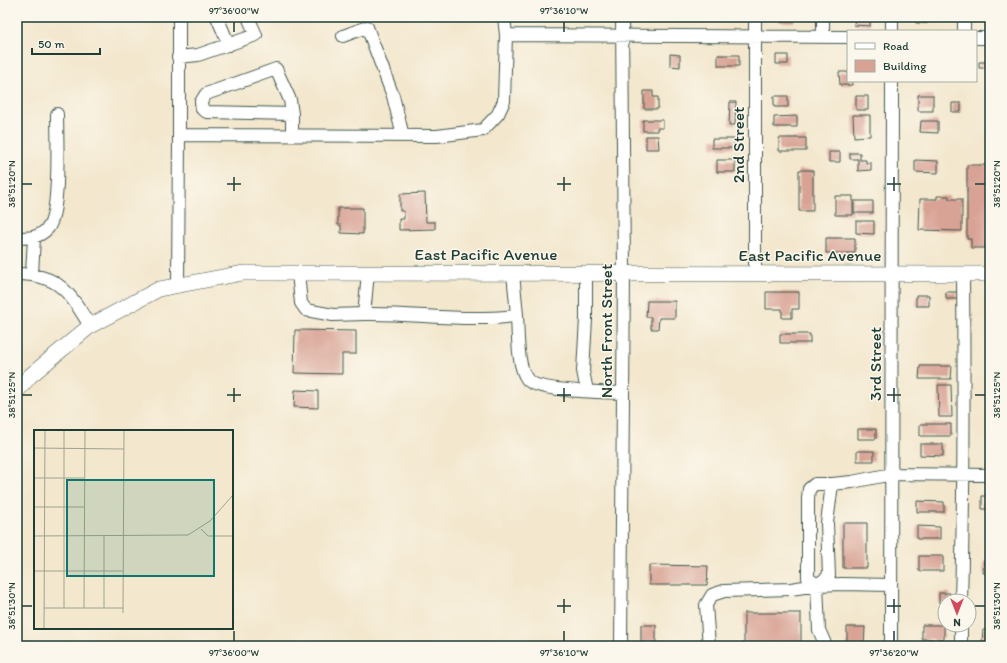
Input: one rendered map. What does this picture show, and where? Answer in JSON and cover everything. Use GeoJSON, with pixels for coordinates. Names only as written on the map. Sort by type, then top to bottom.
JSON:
{"type":"FeatureCollection","features":[{"type":"Feature","properties":{"kind":"main road","name":"East Pacific Avenue"},"geometry":{"type":"LineString","coordinates":[[17,391],[30,376],[90,326],[159,289],[243,273],[990,274]]}},
{"type":"Feature","properties":{"kind":"street"},"geometry":{"type":"LineString","coordinates":[[178,285],[179,17]]}},
{"type":"Feature","properties":{"kind":"street"},"geometry":{"type":"LineString","coordinates":[[217,17],[229,45]]}},
{"type":"Feature","properties":{"kind":"street"},"geometry":{"type":"LineString","coordinates":[[178,57],[198,55],[256,35],[248,17]]}},
{"type":"Feature","properties":{"kind":"street"},"geometry":{"type":"LineString","coordinates":[[179,135],[437,136],[484,130],[498,114],[504,101],[506,35],[504,17]]}},
{"type":"Feature","properties":{"kind":"street","name":"North Front Street"},"geometry":{"type":"LineString","coordinates":[[621,646],[624,273],[622,17]]}},
{"type":"Feature","properties":{"kind":"street","name":"2nd Street"},"geometry":{"type":"LineString","coordinates":[[755,17],[755,273]]}},
{"type":"Feature","properties":{"kind":"street"},"geometry":{"type":"LineString","coordinates":[[823,17],[823,37]]}},
{"type":"Feature","properties":{"kind":"street"},"geometry":{"type":"LineString","coordinates":[[892,17],[892,30]]}},
{"type":"Feature","properties":{"kind":"street"},"geometry":{"type":"LineString","coordinates":[[964,17],[964,30]]}},
{"type":"Feature","properties":{"kind":"street"},"geometry":{"type":"LineString","coordinates":[[343,36],[367,27],[393,96],[404,136]]}},
{"type":"Feature","properties":{"kind":"street"},"geometry":{"type":"LineString","coordinates":[[506,35],[847,37]]}},
{"type":"Feature","properties":{"kind":"street"},"geometry":{"type":"LineString","coordinates":[[977,38],[990,38]]}},
{"type":"Feature","properties":{"kind":"street"},"geometry":{"type":"LineString","coordinates":[[292,114],[207,112],[202,109],[201,102],[206,94],[276,69],[290,100],[292,114],[292,136]]}},
{"type":"Feature","properties":{"kind":"street","name":"3rd Street"},"geometry":{"type":"LineString","coordinates":[[891,646],[892,82]]}},
{"type":"Feature","properties":{"kind":"street"},"geometry":{"type":"LineString","coordinates":[[17,238],[34,238],[49,227],[56,200],[57,114]]}},
{"type":"Feature","properties":{"kind":"street"},"geometry":{"type":"LineString","coordinates":[[32,274],[34,238]]}},
{"type":"Feature","properties":{"kind":"street"},"geometry":{"type":"LineString","coordinates":[[298,273],[301,303],[306,310],[333,315],[380,314],[460,318],[506,318],[517,316]]}},
{"type":"Feature","properties":{"kind":"street"},"geometry":{"type":"LineString","coordinates":[[364,314],[368,273]]}},
{"type":"Feature","properties":{"kind":"street"},"geometry":{"type":"LineString","coordinates":[[513,273],[520,361],[527,379],[537,386],[572,391],[623,393]]}},
{"type":"Feature","properties":{"kind":"street"},"geometry":{"type":"LineString","coordinates":[[586,273],[586,319],[583,371],[587,391]]}},
{"type":"Feature","properties":{"kind":"street"},"geometry":{"type":"LineString","coordinates":[[17,274],[32,274],[47,278],[62,287],[70,295],[90,326]]}},
{"type":"Feature","properties":{"kind":"street"},"geometry":{"type":"LineString","coordinates":[[961,593],[964,475],[963,274]]}},
{"type":"Feature","properties":{"kind":"street"},"geometry":{"type":"LineString","coordinates":[[818,585],[808,578],[808,498],[809,489],[816,484],[852,482],[892,474],[990,475]]}},
{"type":"Feature","properties":{"kind":"street"},"geometry":{"type":"LineString","coordinates":[[818,585],[829,576],[828,523],[832,484]]}},
{"type":"Feature","properties":{"kind":"street"},"geometry":{"type":"LineString","coordinates":[[818,585],[819,630],[826,646]]}},
{"type":"Feature","properties":{"kind":"street"},"geometry":{"type":"LineString","coordinates":[[709,646],[706,605],[712,595],[724,592],[791,589],[818,585],[891,585]]}},
{"type":"Feature","properties":{"kind":"street"},"geometry":{"type":"LineString","coordinates":[[961,633],[961,646]]}},
{"type":"Feature","properties":{"kind":"building"},"geometry":{"type":"Polygon","coordinates":[[[780,17],[795,17],[794,22],[780,22],[780,17]]]}},
{"type":"Feature","properties":{"kind":"building"},"geometry":{"type":"Polygon","coordinates":[[[855,17],[870,17],[870,26],[854,25],[855,17]]]}},
{"type":"Feature","properties":{"kind":"building"},"geometry":{"type":"Polygon","coordinates":[[[916,17],[928,17],[928,23],[916,23],[916,17]]]}},
{"type":"Feature","properties":{"kind":"building"},"geometry":{"type":"Polygon","coordinates":[[[670,54],[680,55],[680,67],[670,66],[670,54]]]}},
{"type":"Feature","properties":{"kind":"building"},"geometry":{"type":"Polygon","coordinates":[[[718,55],[739,55],[739,66],[718,66],[718,55]]]}},
{"type":"Feature","properties":{"kind":"building"},"geometry":{"type":"Polygon","coordinates":[[[776,55],[788,55],[788,64],[776,64],[776,55]]]}},
{"type":"Feature","properties":{"kind":"building"},"geometry":{"type":"Polygon","coordinates":[[[979,62],[986,62],[986,68],[979,68],[979,62]]]}},
{"type":"Feature","properties":{"kind":"building"},"geometry":{"type":"Polygon","coordinates":[[[839,72],[847,72],[847,82],[852,82],[852,85],[840,85],[839,72]]]}},
{"type":"Feature","properties":{"kind":"building"},"geometry":{"type":"Polygon","coordinates":[[[644,91],[653,91],[653,97],[658,97],[658,109],[644,109],[644,91]]]}},
{"type":"Feature","properties":{"kind":"building"},"geometry":{"type":"Polygon","coordinates":[[[918,95],[933,95],[933,111],[918,111],[918,95]]]}},
{"type":"Feature","properties":{"kind":"building"},"geometry":{"type":"Polygon","coordinates":[[[774,96],[788,96],[788,107],[774,107],[774,96]]]}},
{"type":"Feature","properties":{"kind":"building"},"geometry":{"type":"Polygon","coordinates":[[[856,96],[868,96],[868,110],[856,110],[856,96]]]}},
{"type":"Feature","properties":{"kind":"building"},"geometry":{"type":"Polygon","coordinates":[[[730,102],[736,102],[735,125],[729,125],[730,102]]]}},
{"type":"Feature","properties":{"kind":"building"},"geometry":{"type":"Polygon","coordinates":[[[952,103],[961,103],[961,112],[952,112],[952,103]]]}},
{"type":"Feature","properties":{"kind":"building"},"geometry":{"type":"Polygon","coordinates":[[[853,115],[870,115],[870,136],[854,137],[853,115]]]}},
{"type":"Feature","properties":{"kind":"building"},"geometry":{"type":"Polygon","coordinates":[[[797,116],[797,127],[774,127],[774,117],[797,116]]]}},
{"type":"Feature","properties":{"kind":"building"},"geometry":{"type":"Polygon","coordinates":[[[643,120],[663,120],[663,128],[657,128],[657,131],[643,131],[643,120]]]}},
{"type":"Feature","properties":{"kind":"building"},"geometry":{"type":"Polygon","coordinates":[[[921,121],[938,121],[938,133],[920,132],[921,121]]]}},
{"type":"Feature","properties":{"kind":"building"},"geometry":{"type":"Polygon","coordinates":[[[646,136],[658,136],[659,149],[646,149],[646,136]]]}},
{"type":"Feature","properties":{"kind":"building"},"geometry":{"type":"Polygon","coordinates":[[[779,138],[806,138],[806,151],[779,151],[779,138]]]}},
{"type":"Feature","properties":{"kind":"building"},"geometry":{"type":"Polygon","coordinates":[[[712,139],[734,139],[734,148],[712,148],[712,139]]]}},
{"type":"Feature","properties":{"kind":"building"},"geometry":{"type":"Polygon","coordinates":[[[829,152],[840,152],[840,162],[829,162],[829,152]]]}},
{"type":"Feature","properties":{"kind":"building"},"geometry":{"type":"Polygon","coordinates":[[[850,153],[860,153],[860,160],[866,160],[866,163],[871,163],[871,170],[858,171],[858,159],[850,159],[850,153]]]}},
{"type":"Feature","properties":{"kind":"building"},"geometry":{"type":"Polygon","coordinates":[[[717,160],[735,160],[735,172],[717,172],[717,160]]]}},
{"type":"Feature","properties":{"kind":"building"},"geometry":{"type":"Polygon","coordinates":[[[915,160],[938,161],[938,173],[915,172],[915,160]]]}},
{"type":"Feature","properties":{"kind":"building"},"geometry":{"type":"Polygon","coordinates":[[[967,165],[989,165],[990,245],[985,244],[985,248],[971,248],[971,239],[967,239],[967,165]]]}},
{"type":"Feature","properties":{"kind":"building"},"geometry":{"type":"Polygon","coordinates":[[[799,170],[813,170],[813,211],[799,211],[799,170]]]}},
{"type":"Feature","properties":{"kind":"building"},"geometry":{"type":"Polygon","coordinates":[[[425,193],[426,222],[435,222],[435,229],[399,230],[399,219],[404,219],[404,211],[400,211],[400,194],[425,193]]]}},
{"type":"Feature","properties":{"kind":"building"},"geometry":{"type":"Polygon","coordinates":[[[835,196],[853,196],[853,215],[835,215],[835,196]]]}},
{"type":"Feature","properties":{"kind":"building"},"geometry":{"type":"Polygon","coordinates":[[[937,196],[949,196],[949,199],[962,199],[962,231],[919,230],[920,199],[937,199],[937,196]]]}},
{"type":"Feature","properties":{"kind":"building"},"geometry":{"type":"Polygon","coordinates":[[[854,201],[873,201],[873,213],[854,213],[854,201]]]}},
{"type":"Feature","properties":{"kind":"building"},"geometry":{"type":"Polygon","coordinates":[[[338,208],[363,208],[363,234],[341,233],[341,225],[338,225],[338,208]]]}},
{"type":"Feature","properties":{"kind":"building"},"geometry":{"type":"Polygon","coordinates":[[[856,221],[874,221],[874,234],[856,233],[856,221]]]}},
{"type":"Feature","properties":{"kind":"building"},"geometry":{"type":"Polygon","coordinates":[[[826,238],[855,238],[855,253],[826,253],[826,238]]]}},
{"type":"Feature","properties":{"kind":"building"},"geometry":{"type":"Polygon","coordinates":[[[766,292],[799,292],[799,309],[792,309],[792,318],[782,318],[782,309],[766,309],[766,292]]]}},
{"type":"Feature","properties":{"kind":"building"},"geometry":{"type":"Polygon","coordinates":[[[946,292],[957,292],[957,299],[946,299],[946,292]]]}},
{"type":"Feature","properties":{"kind":"building"},"geometry":{"type":"Polygon","coordinates":[[[916,295],[929,295],[929,306],[916,306],[916,295]]]}},
{"type":"Feature","properties":{"kind":"building"},"geometry":{"type":"Polygon","coordinates":[[[647,301],[675,301],[675,318],[659,318],[658,329],[651,329],[651,317],[646,317],[647,301]]]}},
{"type":"Feature","properties":{"kind":"building"},"geometry":{"type":"Polygon","coordinates":[[[295,330],[356,331],[356,354],[342,354],[342,374],[294,373],[295,330]]]}},
{"type":"Feature","properties":{"kind":"building"},"geometry":{"type":"Polygon","coordinates":[[[780,334],[810,334],[810,343],[780,343],[780,334]]]}},
{"type":"Feature","properties":{"kind":"building"},"geometry":{"type":"Polygon","coordinates":[[[920,366],[952,366],[951,379],[919,379],[920,366]]]}},
{"type":"Feature","properties":{"kind":"building"},"geometry":{"type":"Polygon","coordinates":[[[938,385],[951,385],[952,417],[939,417],[938,385]]]}},
{"type":"Feature","properties":{"kind":"building"},"geometry":{"type":"Polygon","coordinates":[[[295,390],[318,391],[318,408],[294,407],[295,390]]]}},
{"type":"Feature","properties":{"kind":"building"},"geometry":{"type":"Polygon","coordinates":[[[920,424],[951,424],[951,436],[920,436],[920,424]]]}},
{"type":"Feature","properties":{"kind":"building"},"geometry":{"type":"Polygon","coordinates":[[[858,429],[876,429],[876,439],[858,439],[858,429]]]}},
{"type":"Feature","properties":{"kind":"building"},"geometry":{"type":"Polygon","coordinates":[[[920,444],[943,444],[943,456],[920,455],[920,444]]]}},
{"type":"Feature","properties":{"kind":"building"},"geometry":{"type":"Polygon","coordinates":[[[857,451],[874,451],[874,461],[857,461],[857,451]]]}},
{"type":"Feature","properties":{"kind":"building"},"geometry":{"type":"Polygon","coordinates":[[[982,496],[990,496],[990,509],[982,509],[982,496]]]}},
{"type":"Feature","properties":{"kind":"building"},"geometry":{"type":"Polygon","coordinates":[[[917,501],[944,502],[944,512],[917,512],[917,501]]]}},
{"type":"Feature","properties":{"kind":"building"},"geometry":{"type":"Polygon","coordinates":[[[843,523],[867,523],[867,568],[843,568],[843,523]]]}},
{"type":"Feature","properties":{"kind":"building"},"geometry":{"type":"Polygon","coordinates":[[[917,526],[940,527],[940,539],[917,539],[917,526]]]}},
{"type":"Feature","properties":{"kind":"building"},"geometry":{"type":"Polygon","coordinates":[[[919,556],[943,556],[943,571],[919,571],[919,556]]]}},
{"type":"Feature","properties":{"kind":"building"},"geometry":{"type":"Polygon","coordinates":[[[984,560],[990,560],[990,573],[983,573],[984,560]]]}},
{"type":"Feature","properties":{"kind":"building"},"geometry":{"type":"Polygon","coordinates":[[[649,565],[708,566],[707,585],[649,585],[649,565]]]}},
{"type":"Feature","properties":{"kind":"building"},"geometry":{"type":"Polygon","coordinates":[[[744,613],[801,613],[801,646],[744,646],[744,613]]]}},
{"type":"Feature","properties":{"kind":"building"},"geometry":{"type":"Polygon","coordinates":[[[988,624],[990,624],[990,642],[982,642],[983,630],[988,630],[988,624]]]}},
{"type":"Feature","properties":{"kind":"building"},"geometry":{"type":"Polygon","coordinates":[[[641,625],[656,625],[656,646],[641,646],[641,625]]]}},
{"type":"Feature","properties":{"kind":"building"},"geometry":{"type":"Polygon","coordinates":[[[922,625],[937,625],[937,633],[944,633],[944,639],[938,639],[938,646],[933,646],[933,639],[922,639],[922,625]]]}},
{"type":"Feature","properties":{"kind":"building"},"geometry":{"type":"Polygon","coordinates":[[[847,627],[865,627],[864,646],[847,646],[847,627]]]}}]}
